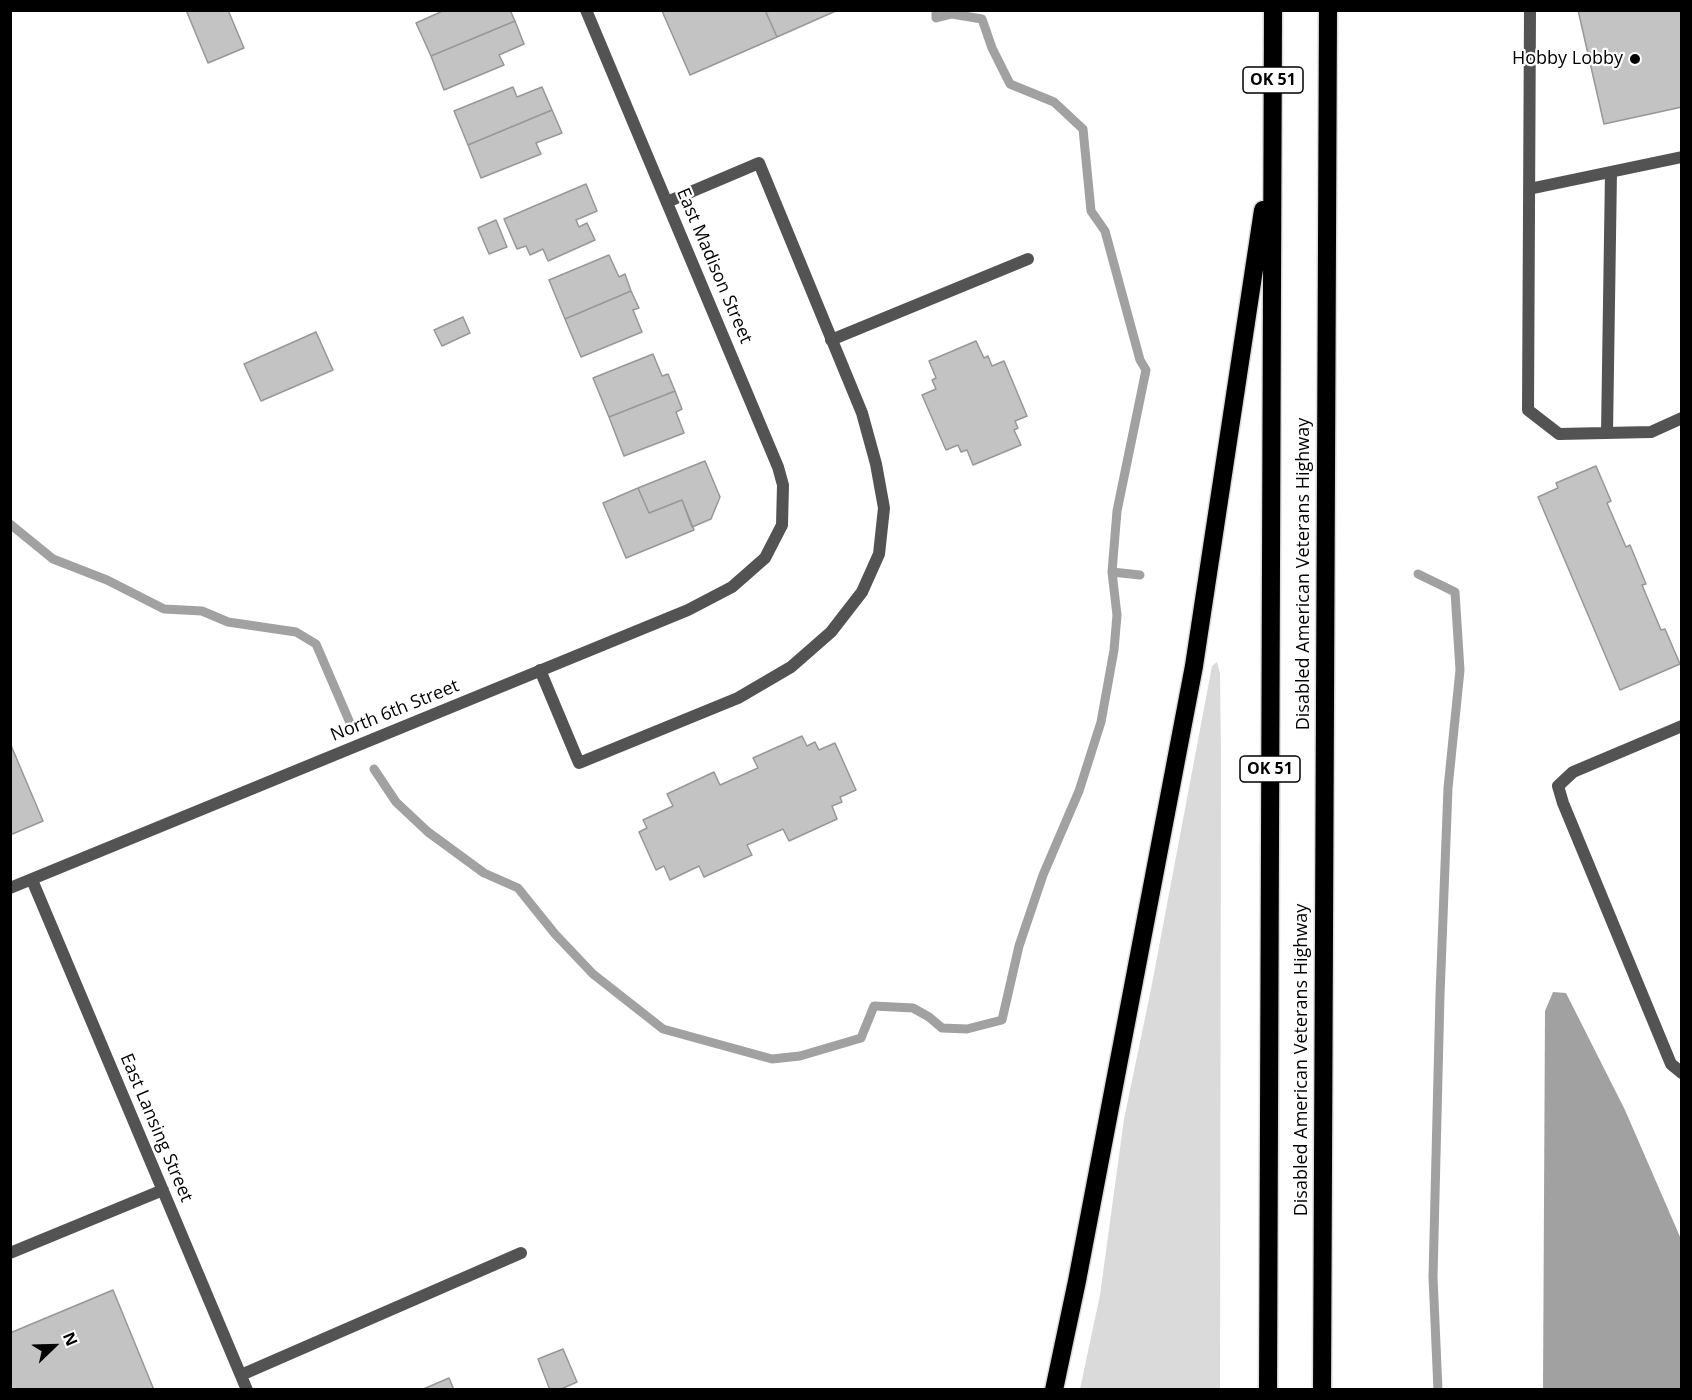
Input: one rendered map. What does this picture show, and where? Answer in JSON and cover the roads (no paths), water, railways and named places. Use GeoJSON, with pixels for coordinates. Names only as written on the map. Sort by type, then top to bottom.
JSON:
{"type":"FeatureCollection","features":[{"type":"Feature","properties":{"kind":"highway","name":"Disabled American Veterans Highway"},"geometry":{"type":"LineString","coordinates":[[1268,1389],[1273,10]]}},
{"type":"Feature","properties":{"kind":"highway","name":"Disabled American Veterans Highway"},"geometry":{"type":"LineString","coordinates":[[1322,1389],[1328,10]]}},
{"type":"Feature","properties":{"kind":"highway"},"geometry":{"type":"LineString","coordinates":[[1054,1389],[1079,1270],[1194,666],[1273,149]]}},
{"type":"Feature","properties":{"kind":"street","name":"East Madison Street"},"geometry":{"type":"LineString","coordinates":[[586,10],[778,467],[783,484],[783,506],[782,525],[775,540]]}},
{"type":"Feature","properties":{"kind":"street"},"geometry":{"type":"LineString","coordinates":[[1530,10],[1528,410],[1559,434],[1651,432],[1682,418]]}},
{"type":"Feature","properties":{"kind":"street"},"geometry":{"type":"LineString","coordinates":[[1529,189],[1682,158]]}},
{"type":"Feature","properties":{"kind":"street"},"geometry":{"type":"LineString","coordinates":[[540,670],[579,763],[738,698],[791,667],[831,632],[862,592],[879,554],[884,508],[876,464],[862,414],[759,163],[667,202]]}},
{"type":"Feature","properties":{"kind":"street"},"geometry":{"type":"LineString","coordinates":[[1607,433],[1611,172]]}},
{"type":"Feature","properties":{"kind":"street"},"geometry":{"type":"LineString","coordinates":[[831,339],[1028,259]]}},
{"type":"Feature","properties":{"kind":"street","name":"North 6th Street"},"geometry":{"type":"LineString","coordinates":[[10,888],[688,610],[732,587],[765,558],[775,540]]}},
{"type":"Feature","properties":{"kind":"street"},"geometry":{"type":"LineString","coordinates":[[1682,726],[1573,772],[1558,786],[1671,1064],[1682,1073]]}},
{"type":"Feature","properties":{"kind":"street","name":"East Lansing Street"},"geometry":{"type":"LineString","coordinates":[[32,880],[247,1389]]}},
{"type":"Feature","properties":{"kind":"street"},"geometry":{"type":"LineString","coordinates":[[10,1253],[163,1190]]}},
{"type":"Feature","properties":{"kind":"street"},"geometry":{"type":"LineString","coordinates":[[241,1375],[521,1253]]}},
{"type":"Feature","properties":{"kind":"waterway"},"geometry":{"type":"LineString","coordinates":[[374,769],[396,802],[428,832],[484,873],[518,888],[555,934],[593,974],[663,1029],[772,1059],[800,1056],[861,1038],[874,1006],[913,1008],[942,1028],[967,1029],[1002,1020],[1019,946],[1043,875],[1079,791],[1101,722],[1114,650],[1117,615],[1112,572],[1117,511],[1146,370],[1140,360],[1105,231],[1091,211],[1083,129],[1054,102],[1010,84],[992,48],[982,19],[952,14],[936,18],[936,10]]}},
{"type":"Feature","properties":{"kind":"waterway"},"geometry":{"type":"LineString","coordinates":[[10,524],[53,559],[107,580],[164,609],[202,611],[228,622],[296,632],[316,644],[350,723]]}},
{"type":"Feature","properties":{"kind":"waterway"},"geometry":{"type":"LineString","coordinates":[[1112,572],[1140,575]]}},
{"type":"Feature","properties":{"kind":"waterway"},"geometry":{"type":"LineString","coordinates":[[1418,574],[1455,592],[1460,670],[1448,788],[1440,995],[1433,1277],[1438,1390]]}},
{"type":"Feature","properties":{"kind":"place","name":"Hobby Lobby"},"geometry":{"type":"Point","coordinates":[1635,59]}}]}
